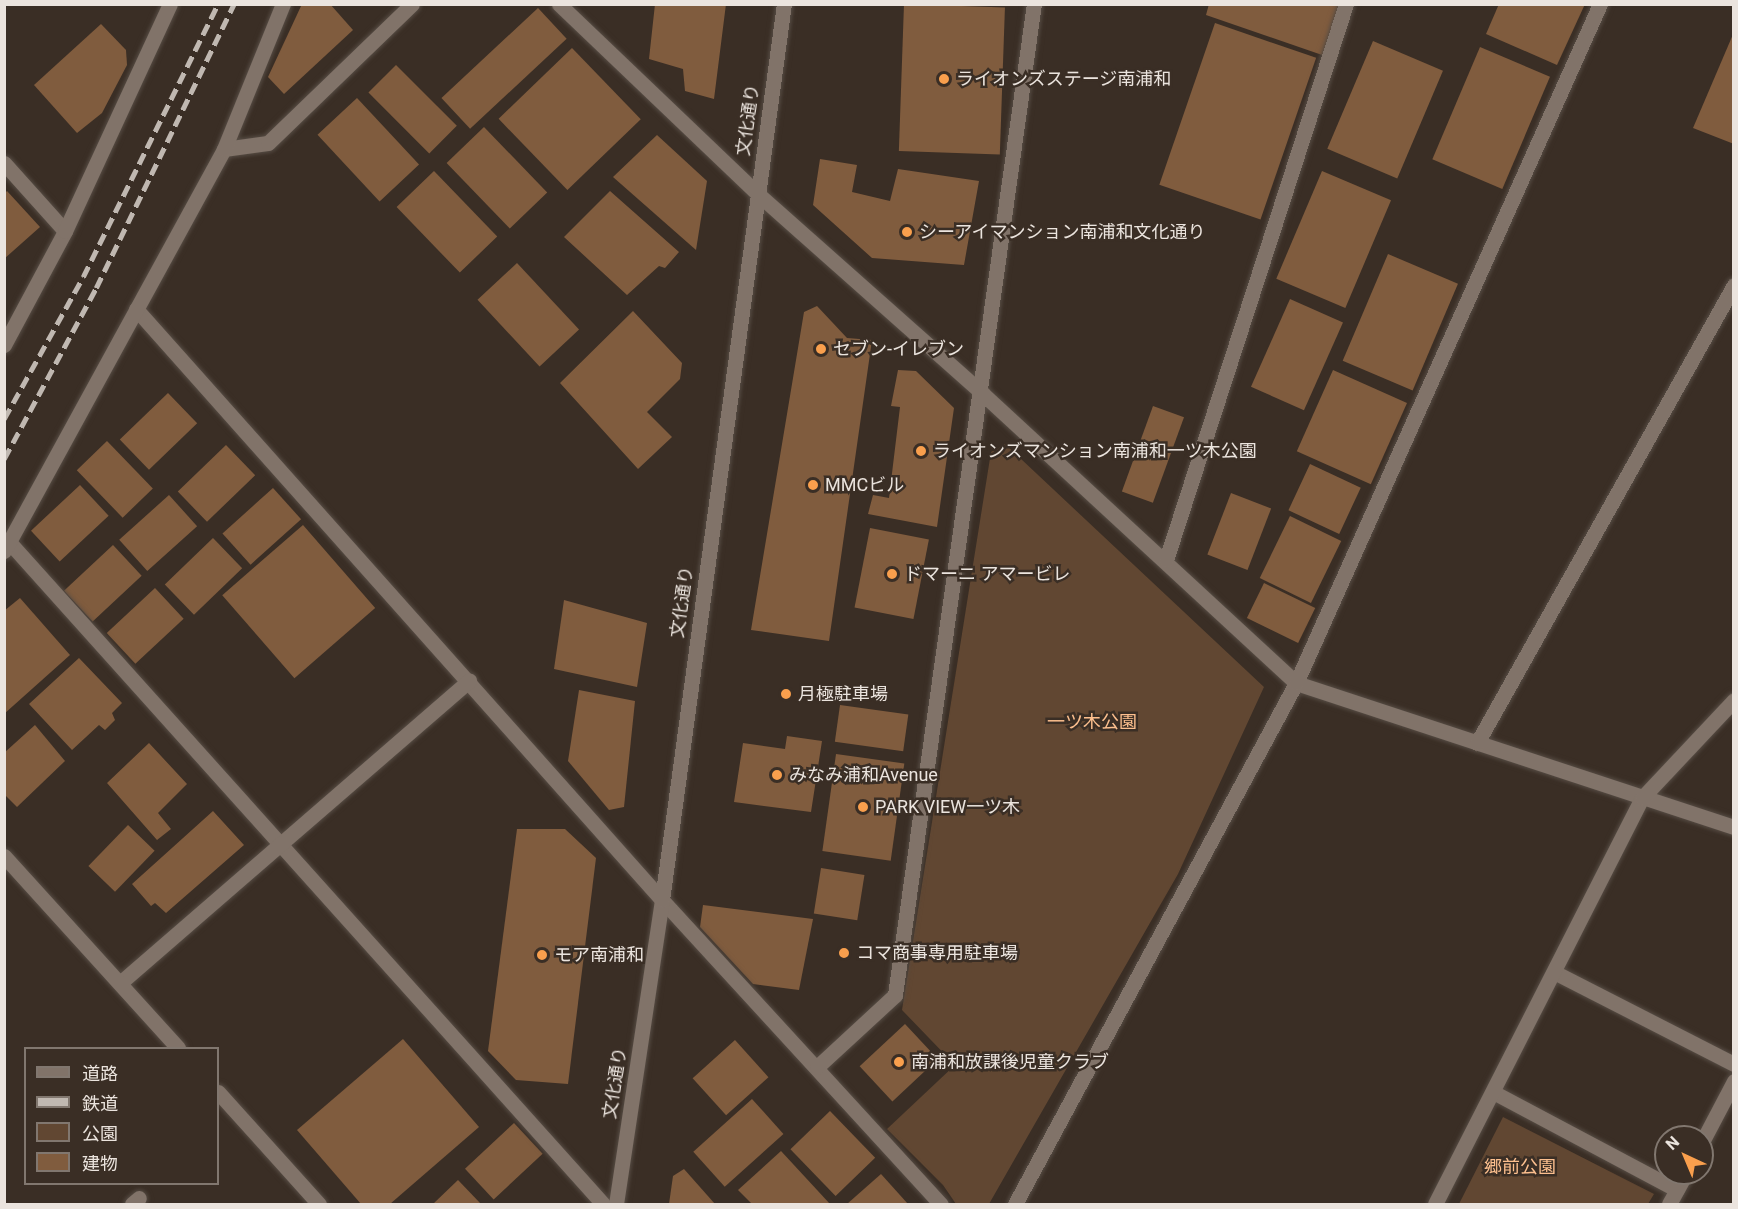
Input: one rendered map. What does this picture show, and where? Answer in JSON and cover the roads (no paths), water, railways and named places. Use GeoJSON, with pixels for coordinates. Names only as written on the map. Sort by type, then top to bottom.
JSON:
{"type":"FeatureCollection","features":[{"type":"Feature","properties":{"kind":"street"},"geometry":{"type":"LineString","coordinates":[[4,345],[65,231],[170,4]]}},
{"type":"Feature","properties":{"kind":"street"},"geometry":{"type":"LineString","coordinates":[[283,4],[224,148],[7,547],[603,1204]]}},
{"type":"Feature","properties":{"kind":"street"},"geometry":{"type":"LineString","coordinates":[[224,148],[268,143],[412,4]]}},
{"type":"Feature","properties":{"kind":"street"},"geometry":{"type":"LineString","coordinates":[[559,4],[758,194],[1166,560],[1296,683],[1642,798],[1734,826]]}},
{"type":"Feature","properties":{"kind":"street","name":"文化通り"},"geometry":{"type":"LineString","coordinates":[[616,1204],[662,900],[784,4]]}},
{"type":"Feature","properties":{"kind":"street"},"geometry":{"type":"LineString","coordinates":[[817,1068],[896,996],[982,393],[1034,4]]}},
{"type":"Feature","properties":{"kind":"street"},"geometry":{"type":"LineString","coordinates":[[1166,560],[1346,4]]}},
{"type":"Feature","properties":{"kind":"street"},"geometry":{"type":"LineString","coordinates":[[1016,1204],[1296,683],[1600,4]]}},
{"type":"Feature","properties":{"kind":"street"},"geometry":{"type":"LineString","coordinates":[[4,163],[65,231]]}},
{"type":"Feature","properties":{"kind":"street"},"geometry":{"type":"LineString","coordinates":[[1477,743],[1734,285]]}},
{"type":"Feature","properties":{"kind":"street"},"geometry":{"type":"LineString","coordinates":[[136,309],[662,900],[941,1204]]}},
{"type":"Feature","properties":{"kind":"street"},"geometry":{"type":"LineString","coordinates":[[120,983],[469,681]]}},
{"type":"Feature","properties":{"kind":"street"},"geometry":{"type":"LineString","coordinates":[[1435,1204],[1642,798],[1734,700]]}},
{"type":"Feature","properties":{"kind":"street"},"geometry":{"type":"LineString","coordinates":[[4,856],[177,1047]]}},
{"type":"Feature","properties":{"kind":"street"},"geometry":{"type":"LineString","coordinates":[[1554,972],[1734,1064]]}},
{"type":"Feature","properties":{"kind":"street"},"geometry":{"type":"LineString","coordinates":[[1711,1125],[1734,1081]]}},
{"type":"Feature","properties":{"kind":"street"},"geometry":{"type":"LineString","coordinates":[[1493,1092],[1677,1190]]}},
{"type":"Feature","properties":{"kind":"street"},"geometry":{"type":"LineString","coordinates":[[219,1093],[319,1204]]}},
{"type":"Feature","properties":{"kind":"street"},"geometry":{"type":"LineString","coordinates":[[1670,1204],[1680,1185]]}},
{"type":"Feature","properties":{"kind":"railway"},"geometry":{"type":"LineString","coordinates":[[4,419],[83,277],[218,4]]}},
{"type":"Feature","properties":{"kind":"railway"},"geometry":{"type":"LineString","coordinates":[[4,459],[96,288],[234,4]]}},
{"type":"Feature","properties":{"kind":"place","name":"ライオンズステージ南浦和"},"geometry":{"type":"Point","coordinates":[944,79]}},
{"type":"Feature","properties":{"kind":"place","name":"シーアイマンション南浦和文化通り"},"geometry":{"type":"Point","coordinates":[907,232]}},
{"type":"Feature","properties":{"kind":"place","name":"セブン-イレブン"},"geometry":{"type":"Point","coordinates":[821,349]}},
{"type":"Feature","properties":{"kind":"place","name":"ライオンズマンション南浦和一ツ木公園"},"geometry":{"type":"Point","coordinates":[921,451]}},
{"type":"Feature","properties":{"kind":"place","name":"MMCビル"},"geometry":{"type":"Point","coordinates":[813,485]}},
{"type":"Feature","properties":{"kind":"place","name":"ドマーニ アマービレ"},"geometry":{"type":"Point","coordinates":[892,574]}},
{"type":"Feature","properties":{"kind":"place","name":"月極駐車場"},"geometry":{"type":"Point","coordinates":[786,694]}},
{"type":"Feature","properties":{"kind":"place","name":"みなみ浦和Avenue"},"geometry":{"type":"Point","coordinates":[777,775]}},
{"type":"Feature","properties":{"kind":"place","name":"PARK VIEW一ツ木"},"geometry":{"type":"Point","coordinates":[863,807]}},
{"type":"Feature","properties":{"kind":"place","name":"コマ商事専用駐車場"},"geometry":{"type":"Point","coordinates":[844,953]}},
{"type":"Feature","properties":{"kind":"place","name":"モア南浦和"},"geometry":{"type":"Point","coordinates":[542,955]}},
{"type":"Feature","properties":{"kind":"place","name":"南浦和放課後児童クラブ"},"geometry":{"type":"Point","coordinates":[899,1062]}},
{"type":"Feature","properties":{"kind":"park label","name":"一ツ木公園"},"geometry":{"type":"Point","coordinates":[1092,722]}},
{"type":"Feature","properties":{"kind":"park label","name":"郷前公園"},"geometry":{"type":"Point","coordinates":[1520,1167]}}]}
